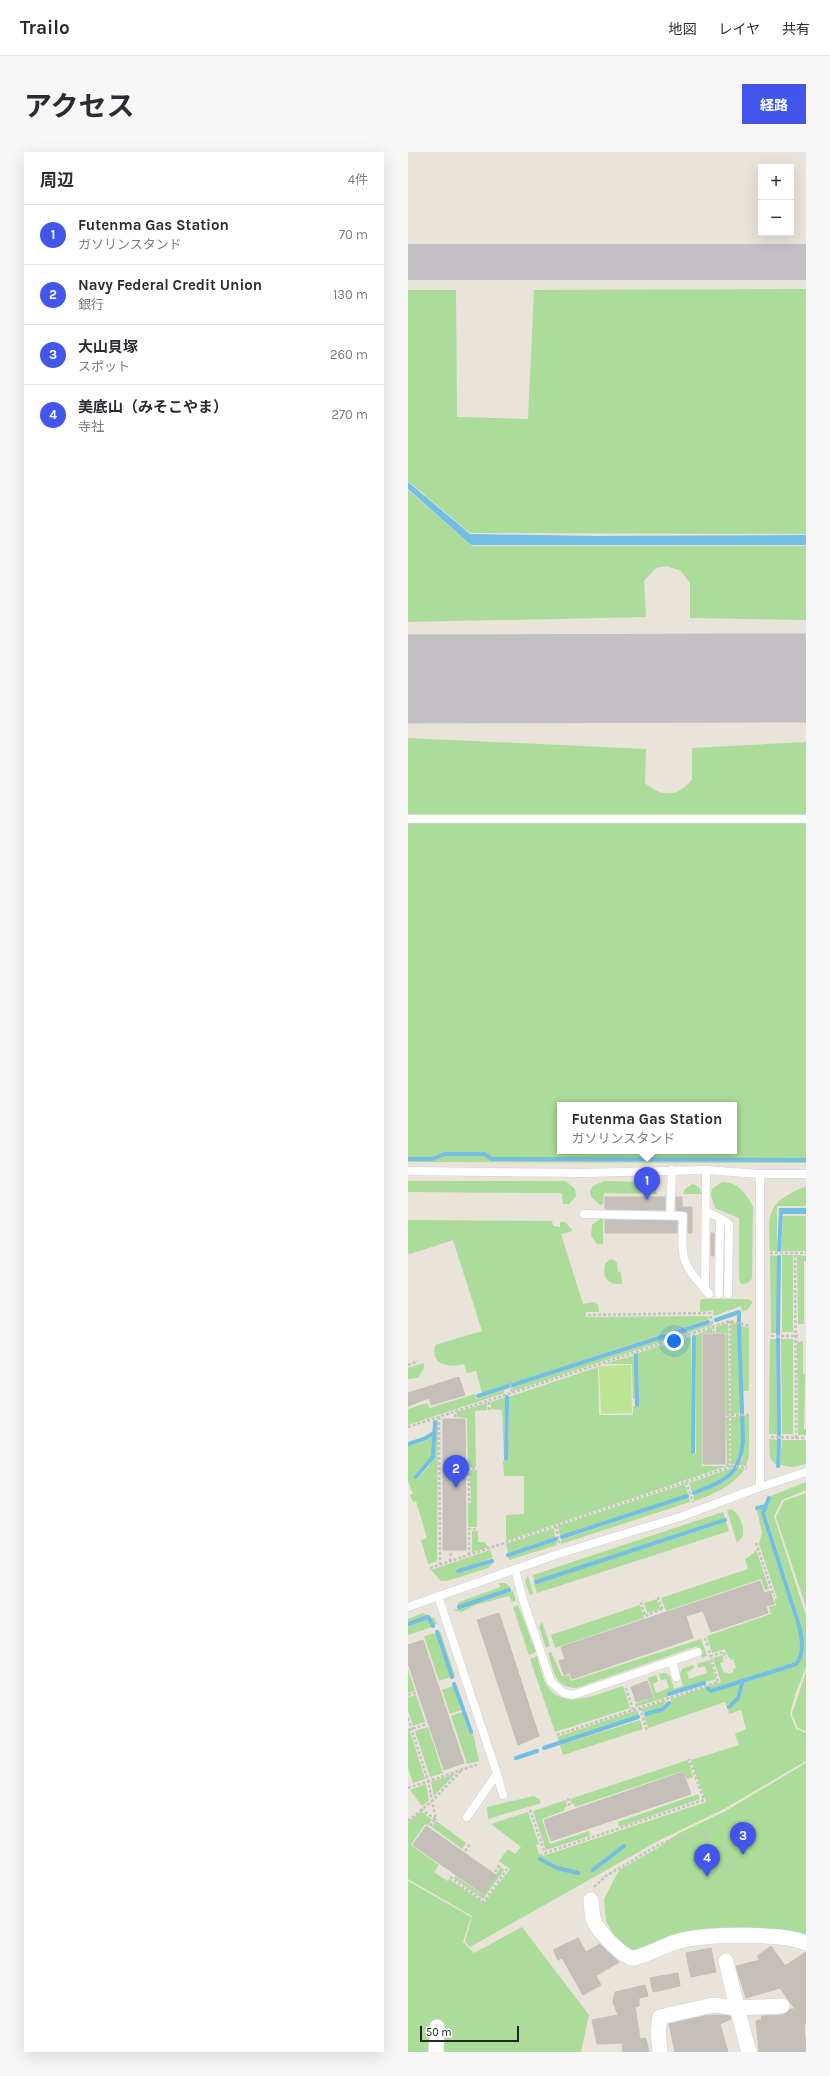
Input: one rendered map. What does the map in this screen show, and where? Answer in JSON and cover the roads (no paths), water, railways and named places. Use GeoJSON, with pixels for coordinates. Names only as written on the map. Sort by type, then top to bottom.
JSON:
{"type":"FeatureCollection","features":[{"type":"Feature","properties":{"kind":"street"},"geometry":{"type":"LineString","coordinates":[[591,1900],[594,1921],[621,1954],[633,1958],[680,1941],[708,1938],[766,1936],[800,1940],[806,1943]]}},
{"type":"Feature","properties":{"kind":"street"},"geometry":{"type":"LineString","coordinates":[[726,1960],[749,2052]]}},
{"type":"Feature","properties":{"kind":"street"},"geometry":{"type":"LineString","coordinates":[[660,2052],[658,2031],[660,2017],[713,2005],[737,2008],[782,2006]]}},
{"type":"Feature","properties":{"kind":"street"},"geometry":{"type":"LineString","coordinates":[[436,2052],[437,2027]]}},
{"type":"Feature","properties":{"kind":"lane"},"geometry":{"type":"LineString","coordinates":[[408,819],[806,819]]}},
{"type":"Feature","properties":{"kind":"lane"},"geometry":{"type":"LineString","coordinates":[[670,1215],[672,1170]]}},
{"type":"Feature","properties":{"kind":"lane"},"geometry":{"type":"LineString","coordinates":[[584,1214],[683,1216],[682,1258],[688,1270],[707,1292],[706,1170]]}},
{"type":"Feature","properties":{"kind":"lane"},"geometry":{"type":"LineString","coordinates":[[408,1171],[583,1173],[706,1170],[760,1174],[806,1174]]}},
{"type":"Feature","properties":{"kind":"lane"},"geometry":{"type":"LineString","coordinates":[[760,1174],[760,1488]]}},
{"type":"Feature","properties":{"kind":"lane"},"geometry":{"type":"LineString","coordinates":[[706,1211],[729,1224],[728,1294]]}},
{"type":"Feature","properties":{"kind":"lane"},"geometry":{"type":"LineString","coordinates":[[718,1294],[720,1218]]}},
{"type":"Feature","properties":{"kind":"lane"},"geometry":{"type":"LineString","coordinates":[[408,1607],[515,1569],[680,1517],[806,1472]]}},
{"type":"Feature","properties":{"kind":"lane"},"geometry":{"type":"LineString","coordinates":[[515,1569],[523,1600],[551,1682],[564,1693],[573,1695],[698,1652]]}},
{"type":"Feature","properties":{"kind":"lane"},"geometry":{"type":"LineString","coordinates":[[438,1596],[503,1795]]}},
{"type":"Feature","properties":{"kind":"lane"},"geometry":{"type":"LineString","coordinates":[[672,1661],[676,1677]]}},
{"type":"Feature","properties":{"kind":"lane"},"geometry":{"type":"LineString","coordinates":[[467,1817],[496,1774]]}},
{"type":"Feature","properties":{"kind":"water"},"geometry":{"type":"Polygon","coordinates":[[[408,482],[470,534],[595,536],[806,535],[806,545],[471,545],[408,489],[408,482]]]}},
{"type":"Feature","properties":{"kind":"water"},"geometry":{"type":"Polygon","coordinates":[[[779,1208],[806,1208],[806,1214],[779,1214],[779,1208]]]}},
{"type":"Feature","properties":{"kind":"waterway"},"geometry":{"type":"LineString","coordinates":[[408,1159],[432,1159],[445,1154],[484,1154],[492,1159],[806,1160]]}},
{"type":"Feature","properties":{"kind":"waterway"},"geometry":{"type":"LineString","coordinates":[[779,1250],[781,1211]]}},
{"type":"Feature","properties":{"kind":"waterway"},"geometry":{"type":"LineString","coordinates":[[778,1334],[779,1257]]}},
{"type":"Feature","properties":{"kind":"waterway"},"geometry":{"type":"LineString","coordinates":[[716,1320],[739,1312],[739,1322]]}},
{"type":"Feature","properties":{"kind":"waterway"},"geometry":{"type":"LineString","coordinates":[[478,1396],[708,1322]]}},
{"type":"Feature","properties":{"kind":"waterway"},"geometry":{"type":"LineString","coordinates":[[694,1493],[723,1480],[735,1469],[739,1462],[743,1440],[739,1325]]}},
{"type":"Feature","properties":{"kind":"waterway"},"geometry":{"type":"LineString","coordinates":[[693,1452],[694,1337]]}},
{"type":"Feature","properties":{"kind":"waterway"},"geometry":{"type":"LineString","coordinates":[[778,1339],[779,1435]]}},
{"type":"Feature","properties":{"kind":"waterway"},"geometry":{"type":"LineString","coordinates":[[636,1355],[637,1405]]}},
{"type":"Feature","properties":{"kind":"waterway"},"geometry":{"type":"LineString","coordinates":[[506,1459],[507,1397]]}},
{"type":"Feature","properties":{"kind":"waterway"},"geometry":{"type":"LineString","coordinates":[[416,1477],[433,1457],[435,1422]]}},
{"type":"Feature","properties":{"kind":"waterway"},"geometry":{"type":"LineString","coordinates":[[408,1444],[424,1439],[434,1433]]}},
{"type":"Feature","properties":{"kind":"waterway"},"geometry":{"type":"LineString","coordinates":[[778,1466],[779,1440]]}},
{"type":"Feature","properties":{"kind":"waterway"},"geometry":{"type":"LineString","coordinates":[[562,1537],[687,1496]]}},
{"type":"Feature","properties":{"kind":"waterway"},"geometry":{"type":"LineString","coordinates":[[708,1688],[711,1691],[796,1664],[801,1655],[802,1641],[799,1625],[763,1513],[769,1498]]}},
{"type":"Feature","properties":{"kind":"waterway"},"geometry":{"type":"LineString","coordinates":[[757,1508],[766,1506]]}},
{"type":"Feature","properties":{"kind":"waterway"},"geometry":{"type":"LineString","coordinates":[[536,1582],[725,1520]]}},
{"type":"Feature","properties":{"kind":"waterway"},"geometry":{"type":"LineString","coordinates":[[508,1555],[556,1539]]}},
{"type":"Feature","properties":{"kind":"waterway"},"geometry":{"type":"LineString","coordinates":[[458,1571],[492,1561]]}},
{"type":"Feature","properties":{"kind":"waterway"},"geometry":{"type":"LineString","coordinates":[[459,1607],[509,1590]]}},
{"type":"Feature","properties":{"kind":"waterway"},"geometry":{"type":"LineString","coordinates":[[408,1624],[428,1617],[433,1626]]}},
{"type":"Feature","properties":{"kind":"waterway"},"geometry":{"type":"LineString","coordinates":[[437,1632],[452,1677]]}},
{"type":"Feature","properties":{"kind":"waterway"},"geometry":{"type":"LineString","coordinates":[[729,1707],[738,1698],[743,1681]]}},
{"type":"Feature","properties":{"kind":"waterway"},"geometry":{"type":"LineString","coordinates":[[669,1694],[704,1683]]}},
{"type":"Feature","properties":{"kind":"waterway"},"geometry":{"type":"LineString","coordinates":[[454,1684],[463,1709]]}},
{"type":"Feature","properties":{"kind":"waterway"},"geometry":{"type":"LineString","coordinates":[[646,1714],[663,1709],[669,1703]]}},
{"type":"Feature","properties":{"kind":"waterway"},"geometry":{"type":"LineString","coordinates":[[464,1712],[471,1732]]}},
{"type":"Feature","properties":{"kind":"waterway"},"geometry":{"type":"LineString","coordinates":[[544,1748],[638,1717]]}},
{"type":"Feature","properties":{"kind":"waterway"},"geometry":{"type":"LineString","coordinates":[[516,1758],[537,1751]]}},
{"type":"Feature","properties":{"kind":"waterway"},"geometry":{"type":"LineString","coordinates":[[593,1870],[624,1846]]}},
{"type":"Feature","properties":{"kind":"waterway"},"geometry":{"type":"LineString","coordinates":[[540,1859],[557,1868],[578,1873]]}},
{"type":"Feature","properties":{"kind":"place","name":"Futenma Gas Station"},"geometry":{"type":"Point","coordinates":[647,1200]}},
{"type":"Feature","properties":{"kind":"place","name":"Navy Federal Credit Union"},"geometry":{"type":"Point","coordinates":[456,1488]}},
{"type":"Feature","properties":{"kind":"place","name":"大山貝塚"},"geometry":{"type":"Point","coordinates":[743,1855]}},
{"type":"Feature","properties":{"kind":"place","name":"美底山（みそこやま）"},"geometry":{"type":"Point","coordinates":[707,1877]}}]}
